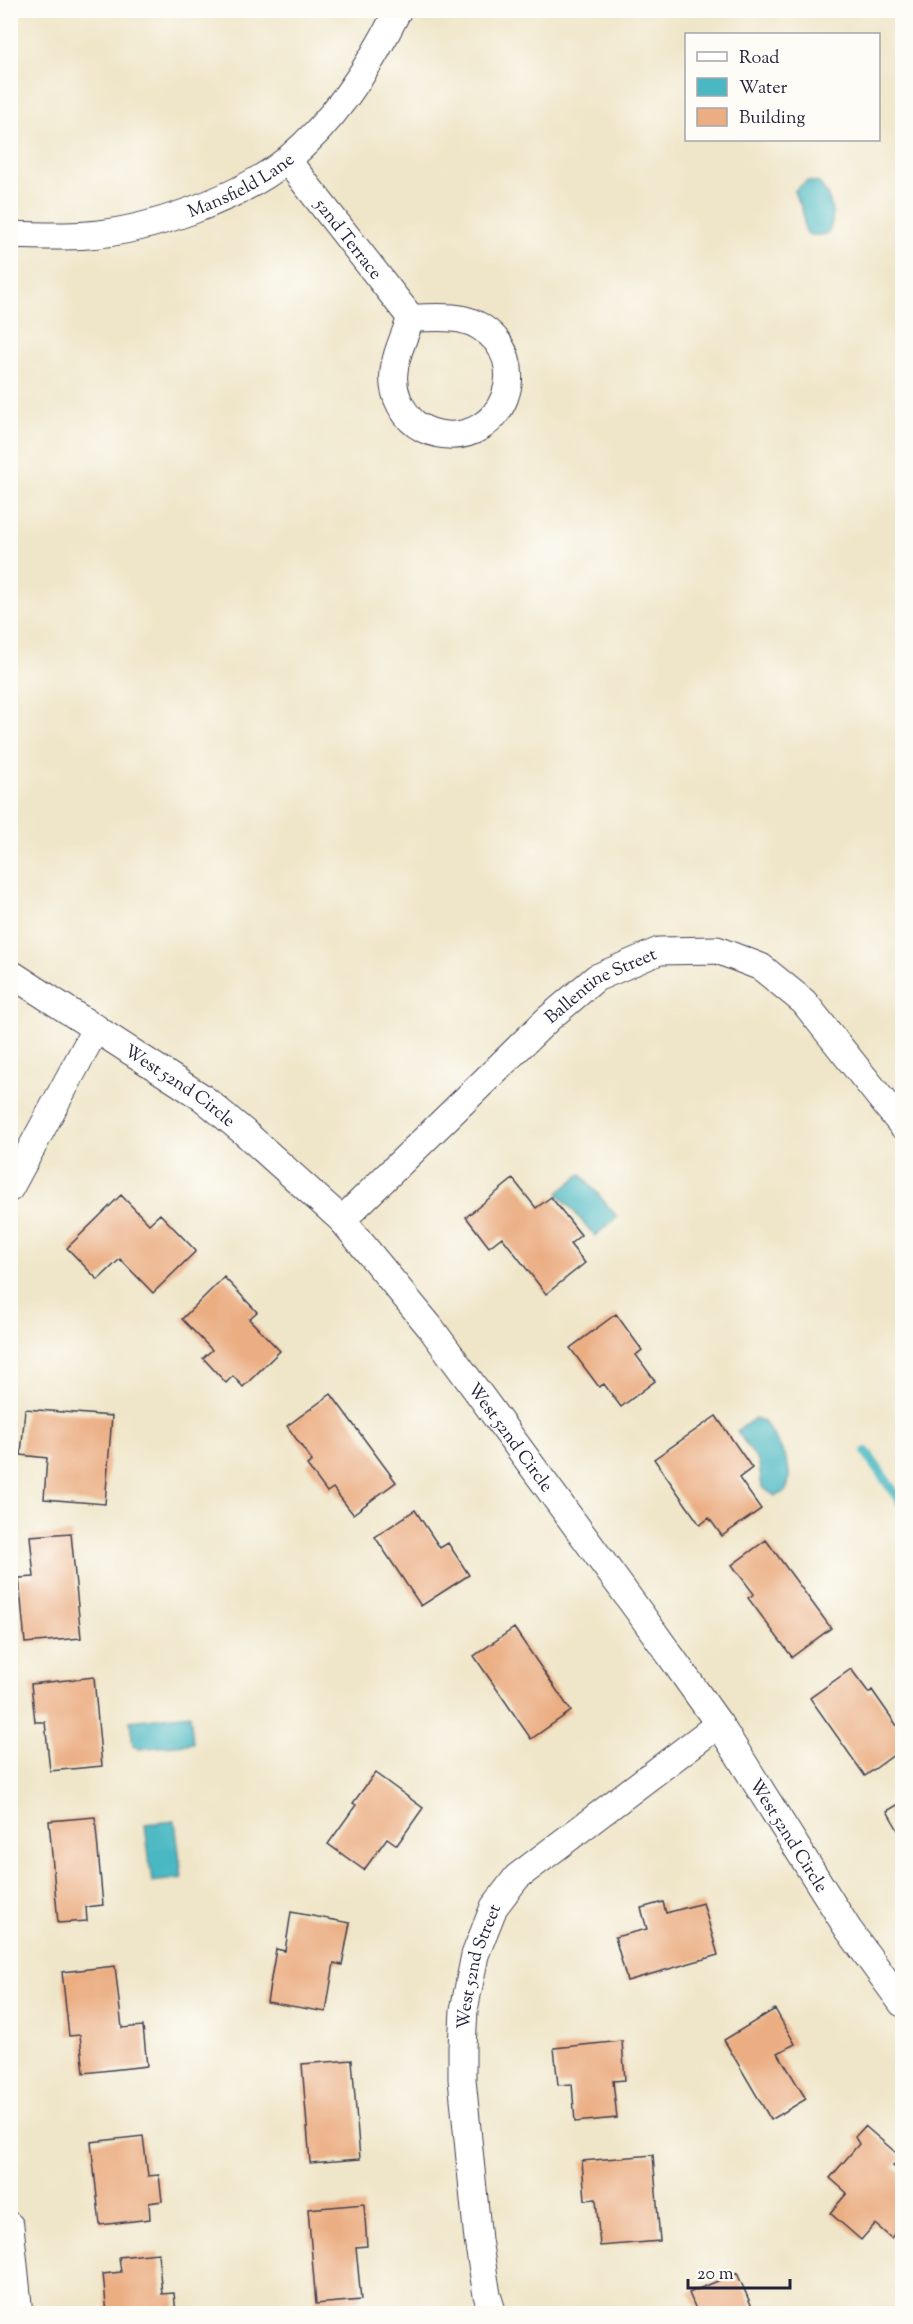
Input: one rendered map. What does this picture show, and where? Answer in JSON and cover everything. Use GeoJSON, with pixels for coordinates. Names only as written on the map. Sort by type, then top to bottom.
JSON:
{"type":"FeatureCollection","features":[{"type":"Feature","properties":{"kind":"street","name":"Mansfield Lane"},"geometry":{"type":"LineString","coordinates":[[10,235],[90,235],[134,227],[176,215],[258,179],[287,160],[320,127],[348,94],[388,31],[398,10]]}},
{"type":"Feature","properties":{"kind":"street","name":"52nd Terrace"},"geometry":{"type":"LineString","coordinates":[[287,160],[411,318]]}},
{"type":"Feature","properties":{"kind":"street"},"geometry":{"type":"LineString","coordinates":[[411,318],[460,319],[478,325],[494,337],[505,354],[509,373],[508,392],[499,410],[485,424],[469,433],[450,436],[431,432],[414,423],[402,409],[394,392],[392,373],[411,318]]}},
{"type":"Feature","properties":{"kind":"street","name":"Ballentine Street"},"geometry":{"type":"LineString","coordinates":[[342,1220],[548,1019],[596,978],[659,951],[717,950],[761,967],[804,1002],[903,1125]]}},
{"type":"Feature","properties":{"kind":"street","name":"West 52nd Circle"},"geometry":{"type":"LineString","coordinates":[[10,973],[203,1098],[342,1220],[430,1327],[640,1613],[719,1724],[848,1929],[903,2002]]}},
{"type":"Feature","properties":{"kind":"street"},"geometry":{"type":"LineString","coordinates":[[10,1188],[96,1028]]}},
{"type":"Feature","properties":{"kind":"street","name":"West 52nd Street"},"geometry":{"type":"LineString","coordinates":[[493,2313],[487,2295],[478,2240],[462,2079],[464,2010],[475,1955],[494,1907],[517,1877],[719,1724]]}},
{"type":"Feature","properties":{"kind":"street"},"geometry":{"type":"LineString","coordinates":[[10,2226],[19,2313]]}},
{"type":"Feature","properties":{"kind":"water"},"geometry":{"type":"Polygon","coordinates":[[[807,181],[819,183],[827,194],[832,208],[832,222],[826,234],[811,235],[805,230],[802,209],[794,191],[807,181]]]}},
{"type":"Feature","properties":{"kind":"water"},"geometry":{"type":"Polygon","coordinates":[[[581,1174],[617,1217],[595,1236],[558,1193],[581,1174]]]}},
{"type":"Feature","properties":{"kind":"water"},"geometry":{"type":"Polygon","coordinates":[[[754,1419],[764,1421],[780,1446],[787,1464],[789,1474],[785,1492],[775,1496],[762,1487],[759,1463],[737,1431],[754,1419]]]}},
{"type":"Feature","properties":{"kind":"water"},"geometry":{"type":"Polygon","coordinates":[[[190,1714],[193,1743],[139,1749],[133,1745],[130,1721],[190,1714]]]}},
{"type":"Feature","properties":{"kind":"water"},"geometry":{"type":"Polygon","coordinates":[[[175,1821],[182,1878],[152,1882],[145,1824],[175,1821]]]}},
{"type":"Feature","properties":{"kind":"building"},"geometry":{"type":"Polygon","coordinates":[[[513,1179],[536,1208],[551,1197],[581,1235],[570,1244],[585,1263],[546,1294],[502,1237],[489,1247],[466,1217],[513,1179]]]}},
{"type":"Feature","properties":{"kind":"building"},"geometry":{"type":"Polygon","coordinates":[[[121,1195],[149,1224],[160,1214],[196,1251],[153,1293],[120,1259],[98,1280],[67,1248],[121,1195]]]}},
{"type":"Feature","properties":{"kind":"building"},"geometry":{"type":"Polygon","coordinates":[[[224,1277],[257,1312],[249,1319],[280,1351],[243,1387],[233,1376],[226,1383],[203,1358],[212,1350],[182,1319],[224,1277]]]}},
{"type":"Feature","properties":{"kind":"building"},"geometry":{"type":"Polygon","coordinates":[[[616,1314],[642,1350],[636,1355],[655,1381],[621,1407],[604,1384],[599,1387],[570,1348],[616,1314]]]}},
{"type":"Feature","properties":{"kind":"building"},"geometry":{"type":"Polygon","coordinates":[[[331,1394],[396,1482],[353,1514],[333,1488],[327,1492],[307,1465],[312,1461],[287,1426],[331,1394]]]}},
{"type":"Feature","properties":{"kind":"building"},"geometry":{"type":"Polygon","coordinates":[[[25,1409],[112,1416],[105,1504],[44,1499],[47,1458],[21,1455],[25,1409]]]}},
{"type":"Feature","properties":{"kind":"building"},"geometry":{"type":"Polygon","coordinates":[[[716,1416],[752,1468],[739,1478],[761,1509],[722,1536],[709,1518],[700,1525],[654,1459],[716,1416]]]}},
{"type":"Feature","properties":{"kind":"building"},"geometry":{"type":"Polygon","coordinates":[[[415,1510],[440,1548],[448,1543],[469,1575],[421,1606],[375,1537],[415,1510]]]}},
{"type":"Feature","properties":{"kind":"building"},"geometry":{"type":"Polygon","coordinates":[[[71,1533],[81,1638],[25,1643],[19,1578],[34,1577],[30,1536],[71,1533]]]}},
{"type":"Feature","properties":{"kind":"building"},"geometry":{"type":"Polygon","coordinates":[[[766,1540],[831,1628],[792,1657],[748,1598],[754,1594],[732,1565],[766,1540]]]}},
{"type":"Feature","properties":{"kind":"building"},"geometry":{"type":"Polygon","coordinates":[[[514,1628],[571,1711],[531,1739],[474,1656],[514,1628]]]}},
{"type":"Feature","properties":{"kind":"building"},"geometry":{"type":"Polygon","coordinates":[[[851,1669],[869,1693],[872,1690],[902,1733],[902,1749],[865,1776],[810,1698],[851,1669]]]}},
{"type":"Feature","properties":{"kind":"building"},"geometry":{"type":"Polygon","coordinates":[[[94,1677],[102,1766],[50,1771],[45,1722],[35,1722],[31,1684],[94,1677]]]}},
{"type":"Feature","properties":{"kind":"building"},"geometry":{"type":"Polygon","coordinates":[[[375,1773],[423,1808],[397,1845],[387,1838],[364,1870],[328,1844],[356,1805],[353,1803],[375,1773]]]}},
{"type":"Feature","properties":{"kind":"building"},"geometry":{"type":"Polygon","coordinates":[[[902,1802],[902,1837],[887,1811],[902,1802]]]}},
{"type":"Feature","properties":{"kind":"building"},"geometry":{"type":"Polygon","coordinates":[[[95,1817],[103,1905],[86,1907],[87,1921],[58,1923],[49,1821],[95,1817]]]}},
{"type":"Feature","properties":{"kind":"building"},"geometry":{"type":"Polygon","coordinates":[[[663,1902],[666,1913],[703,1903],[718,1955],[627,1981],[615,1937],[647,1929],[641,1908],[663,1902]]]}},
{"type":"Feature","properties":{"kind":"building"},"geometry":{"type":"Polygon","coordinates":[[[291,1912],[350,1923],[342,1965],[334,1963],[326,2012],[267,2002],[276,1949],[285,1951],[291,1912]]]}},
{"type":"Feature","properties":{"kind":"building"},"geometry":{"type":"Polygon","coordinates":[[[115,1966],[122,2028],[143,2026],[147,2066],[84,2073],[80,2035],[69,2036],[62,1972],[115,1966]]]}},
{"type":"Feature","properties":{"kind":"building"},"geometry":{"type":"Polygon","coordinates":[[[775,2009],[795,2044],[778,2053],[806,2099],[771,2120],[724,2040],[775,2009]]]}},
{"type":"Feature","properties":{"kind":"building"},"geometry":{"type":"Polygon","coordinates":[[[622,2041],[625,2080],[613,2081],[617,2118],[575,2122],[572,2084],[558,2085],[554,2048],[622,2041]]]}},
{"type":"Feature","properties":{"kind":"building"},"geometry":{"type":"Polygon","coordinates":[[[352,2060],[360,2159],[310,2163],[302,2064],[352,2060]]]}},
{"type":"Feature","properties":{"kind":"building"},"geometry":{"type":"Polygon","coordinates":[[[865,2126],[901,2157],[893,2166],[902,2174],[902,2225],[891,2238],[875,2224],[861,2240],[830,2213],[847,2193],[830,2178],[859,2144],[855,2137],[865,2126]]]}},
{"type":"Feature","properties":{"kind":"building"},"geometry":{"type":"Polygon","coordinates":[[[143,2136],[148,2176],[159,2175],[162,2201],[149,2203],[150,2219],[100,2225],[91,2142],[143,2136]]]}},
{"type":"Feature","properties":{"kind":"building"},"geometry":{"type":"Polygon","coordinates":[[[653,2155],[660,2241],[600,2246],[596,2199],[585,2200],[582,2161],[653,2155]]]}},
{"type":"Feature","properties":{"kind":"building"},"geometry":{"type":"Polygon","coordinates":[[[364,2204],[367,2246],[356,2247],[361,2300],[316,2304],[308,2209],[364,2204]]]}},
{"type":"Feature","properties":{"kind":"building"},"geometry":{"type":"Polygon","coordinates":[[[158,2253],[162,2294],[174,2293],[176,2314],[107,2314],[103,2274],[121,2272],[119,2257],[158,2253]]]}},
{"type":"Feature","properties":{"kind":"building"},"geometry":{"type":"Polygon","coordinates":[[[737,2273],[752,2307],[746,2310],[747,2314],[698,2314],[689,2293],[737,2273]]]}},
{"type":"Feature","properties":{"kind":"waterway"},"geometry":{"type":"LineString","coordinates":[[866,1452],[902,1504]]}}]}
